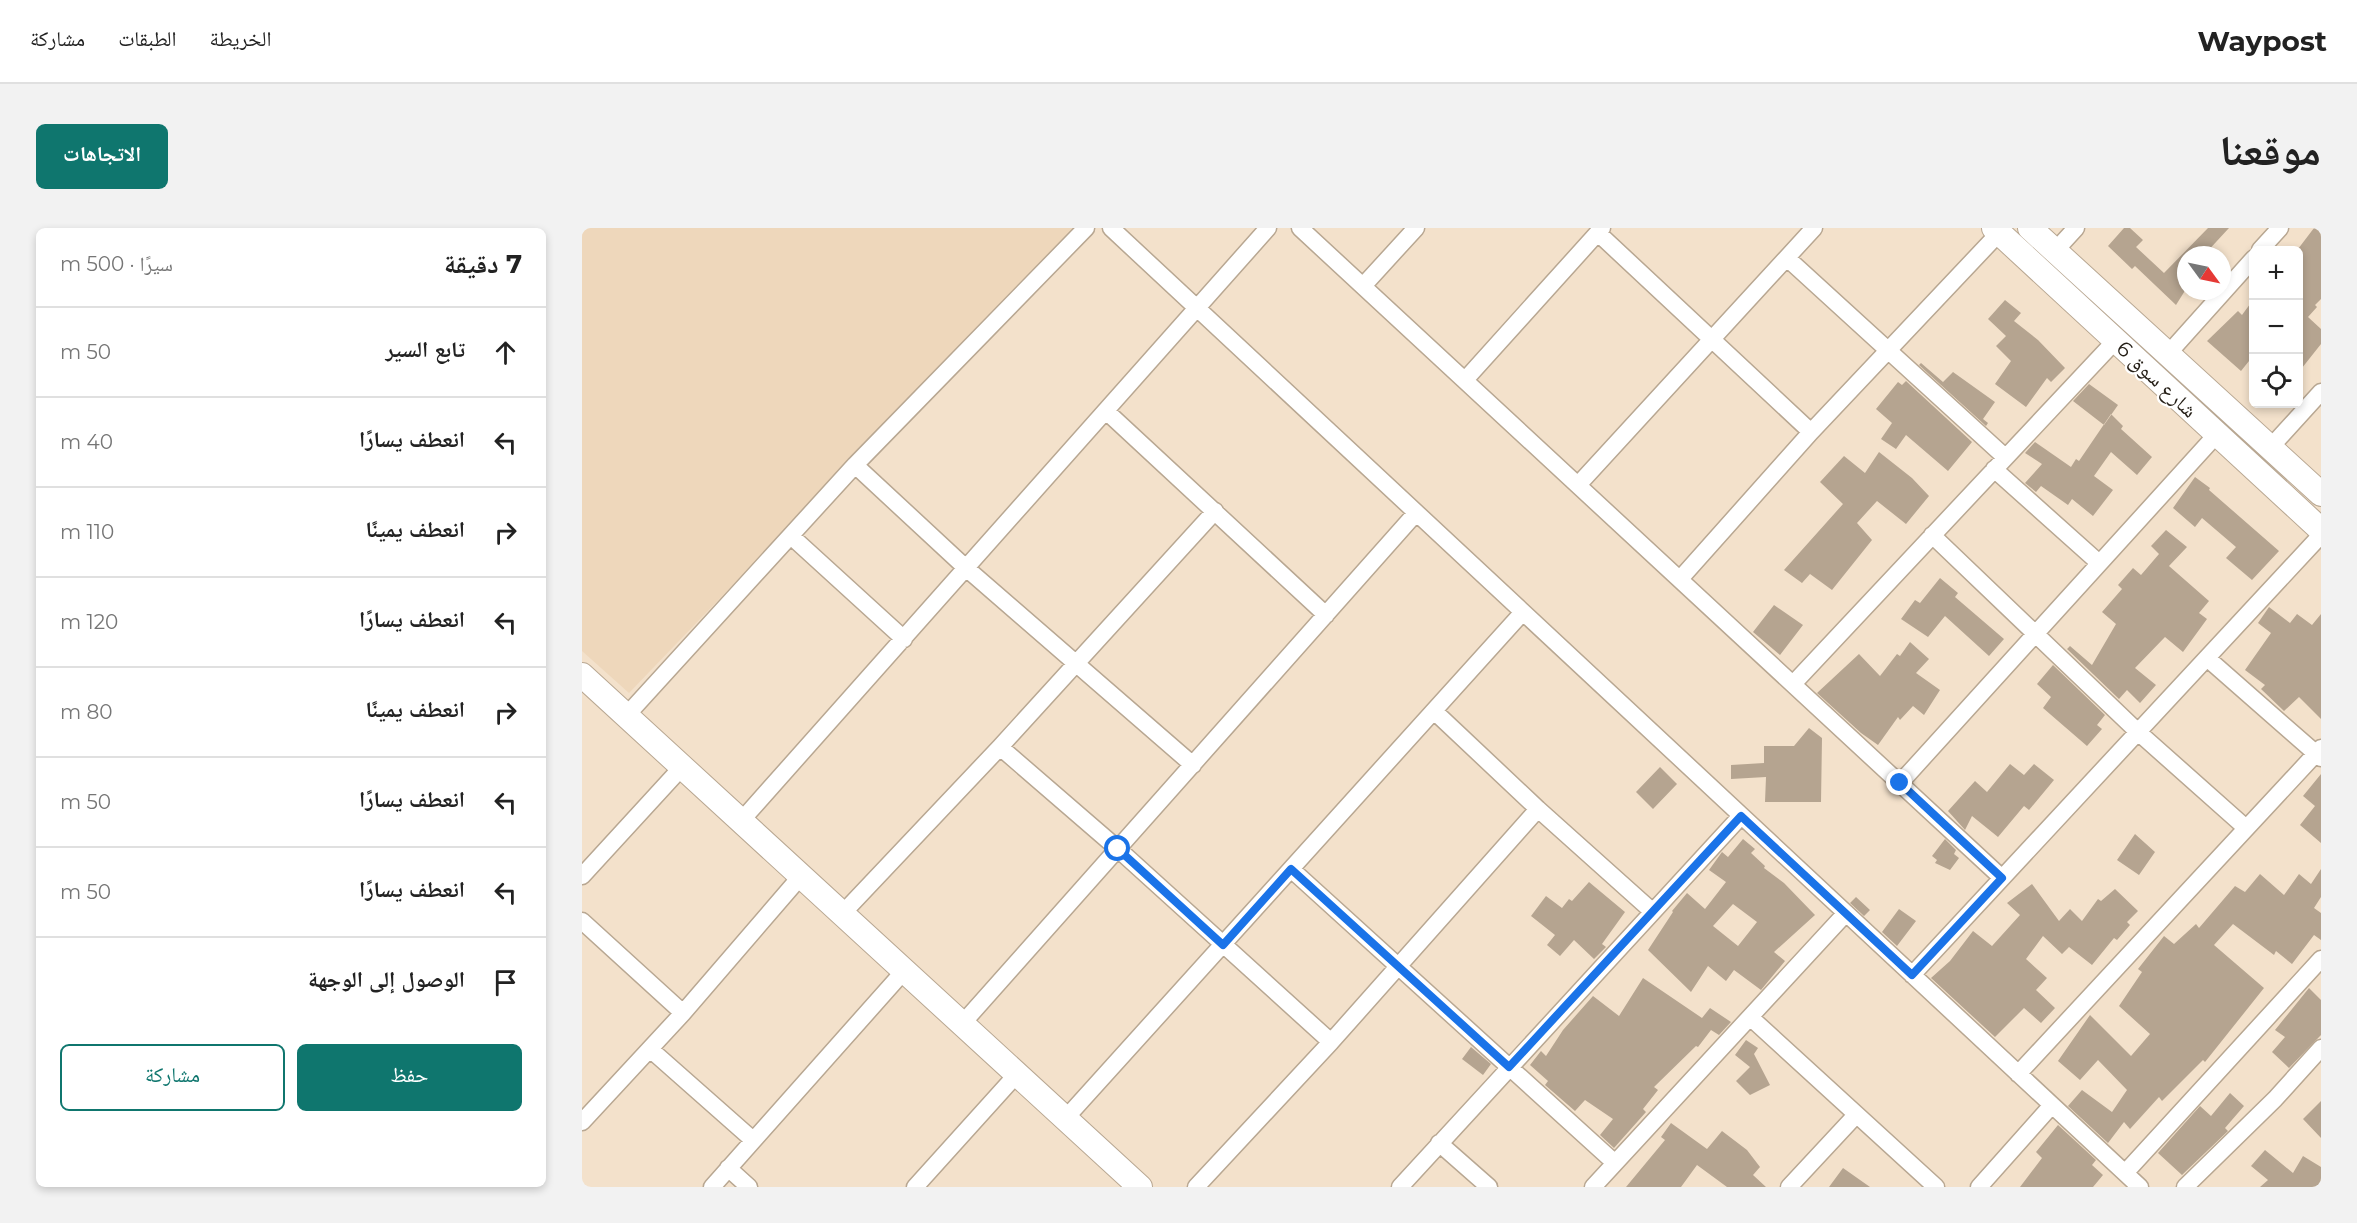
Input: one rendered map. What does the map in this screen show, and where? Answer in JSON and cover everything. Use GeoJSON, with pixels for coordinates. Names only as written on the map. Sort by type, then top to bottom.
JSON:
{"type":"FeatureCollection","features":[{"type":"Feature","properties":{"kind":"street"},"geometry":{"type":"LineString","coordinates":[[626,716],[855,465],[1086,228]]}},
{"type":"Feature","properties":{"kind":"street"},"geometry":{"type":"LineString","coordinates":[[1111,228],[2140,1187]]}},
{"type":"Feature","properties":{"kind":"street"},"geometry":{"type":"LineString","coordinates":[[741,821],[1268,228]]}},
{"type":"Feature","properties":{"kind":"street"},"geometry":{"type":"LineString","coordinates":[[1300,228],[2002,878]]}},
{"type":"Feature","properties":{"kind":"street"},"geometry":{"type":"LineString","coordinates":[[1363,286],[1416,228]]}},
{"type":"Feature","properties":{"kind":"street"},"geometry":{"type":"LineString","coordinates":[[1578,486],[1815,228]]}},
{"type":"Feature","properties":{"kind":"street","name":"شارع سوق 6"},"geometry":{"type":"LineString","coordinates":[[2030,228],[2256,434],[2269,449],[2321,494]]}},
{"type":"Feature","properties":{"kind":"street"},"geometry":{"type":"LineString","coordinates":[[2055,251],[2076,228]]}},
{"type":"Feature","properties":{"kind":"street"},"geometry":{"type":"LineString","coordinates":[[2264,246],[2280,228]]}},
{"type":"Feature","properties":{"kind":"street"},"geometry":{"type":"LineString","coordinates":[[1465,380],[1600,231],[1710,340],[1811,432]]}},
{"type":"Feature","properties":{"kind":"street"},"geometry":{"type":"LineString","coordinates":[[1680,579],[1811,432],[1889,350],[1996,231]]}},
{"type":"Feature","properties":{"kind":"street","name":"شارع سوق 6"},"geometry":{"type":"LineString","coordinates":[[1996,231],[2321,530]]}},
{"type":"Feature","properties":{"kind":"street"},"geometry":{"type":"LineString","coordinates":[[1787,258],[1889,350],[2098,562]]}},
{"type":"Feature","properties":{"kind":"street"},"geometry":{"type":"LineString","coordinates":[[2167,355],[2249,263]]}},
{"type":"Feature","properties":{"kind":"street"},"geometry":{"type":"LineString","coordinates":[[1793,684],[2116,340]]}},
{"type":"Feature","properties":{"kind":"street"},"geometry":{"type":"LineString","coordinates":[[2269,449],[2321,392]]}},
{"type":"Feature","properties":{"kind":"street"},"geometry":{"type":"LineString","coordinates":[[1106,411],[1326,615]]}},
{"type":"Feature","properties":{"kind":"street"},"geometry":{"type":"LineString","coordinates":[[1900,783],[2098,562],[2217,434]]}},
{"type":"Feature","properties":{"kind":"street"},"geometry":{"type":"LineString","coordinates":[[855,465],[966,568],[1193,765]]}},
{"type":"Feature","properties":{"kind":"street"},"geometry":{"type":"LineString","coordinates":[[842,914],[1077,664],[1215,511]]}},
{"type":"Feature","properties":{"kind":"street"},"geometry":{"type":"LineString","coordinates":[[962,1024],[1416,513]]}},
{"type":"Feature","properties":{"kind":"street"},"geometry":{"type":"LineString","coordinates":[[1932,535],[2138,732],[2246,828]]}},
{"type":"Feature","properties":{"kind":"street"},"geometry":{"type":"LineString","coordinates":[[1912,975],[2321,535]]}},
{"type":"Feature","properties":{"kind":"street"},"geometry":{"type":"LineString","coordinates":[[791,536],[904,639]]}},
{"type":"Feature","properties":{"kind":"street"},"geometry":{"type":"LineString","coordinates":[[1065,1119],[1523,612]]}},
{"type":"Feature","properties":{"kind":"street"},"geometry":{"type":"LineString","coordinates":[[2018,1074],[2246,828],[2319,753],[2207,658]]}},
{"type":"Feature","properties":{"kind":"street"},"geometry":{"type":"LineString","coordinates":[[582,675],[1017,1074],[1128,1183]]}},
{"type":"Feature","properties":{"kind":"street"},"geometry":{"type":"LineString","coordinates":[[1434,711],[1538,809],[1653,912]]}},
{"type":"Feature","properties":{"kind":"street"},"geometry":{"type":"LineString","coordinates":[[1000,747],[1118,849],[1331,1042]]}},
{"type":"Feature","properties":{"kind":"street"},"geometry":{"type":"LineString","coordinates":[[582,876],[682,767]]}},
{"type":"Feature","properties":{"kind":"street"},"geometry":{"type":"LineString","coordinates":[[1196,1187],[1331,1042],[1538,809]]}},
{"type":"Feature","properties":{"kind":"street"},"geometry":{"type":"LineString","coordinates":[[1400,1187],[1741,816]]}},
{"type":"Feature","properties":{"kind":"street"},"geometry":{"type":"LineString","coordinates":[[1291,869],[1615,1163]]}},
{"type":"Feature","properties":{"kind":"street"},"geometry":{"type":"LineString","coordinates":[[582,1122],[683,1012],[801,876]]}},
{"type":"Feature","properties":{"kind":"street"},"geometry":{"type":"LineString","coordinates":[[1593,1187],[1846,913]]}},
{"type":"Feature","properties":{"kind":"street"},"geometry":{"type":"LineString","coordinates":[[582,921],[683,1012]]}},
{"type":"Feature","properties":{"kind":"street"},"geometry":{"type":"LineString","coordinates":[[2125,1173],[2321,959]]}},
{"type":"Feature","properties":{"kind":"street"},"geometry":{"type":"LineString","coordinates":[[711,1187],[904,971]]}},
{"type":"Feature","properties":{"kind":"street"},"geometry":{"type":"LineString","coordinates":[[1750,1017],[1936,1187]]}},
{"type":"Feature","properties":{"kind":"street"},"geometry":{"type":"LineString","coordinates":[[2185,1187],[2275,1099],[2321,1048]]}},
{"type":"Feature","properties":{"kind":"street"},"geometry":{"type":"LineString","coordinates":[[650,1049],[753,1140]]}},
{"type":"Feature","properties":{"kind":"street"},"geometry":{"type":"LineString","coordinates":[[915,1187],[1017,1074]]}},
{"type":"Feature","properties":{"kind":"street"},"geometry":{"type":"LineString","coordinates":[[1979,1187],[2052,1106]]}},
{"type":"Feature","properties":{"kind":"street"},"geometry":{"type":"LineString","coordinates":[[1789,1187],[1856,1115]]}},
{"type":"Feature","properties":{"kind":"street"},"geometry":{"type":"LineString","coordinates":[[1439,1143],[1490,1187]]}},
{"type":"Feature","properties":{"kind":"street"},"geometry":{"type":"LineString","coordinates":[[728,1168],[749,1187]]}},
{"type":"Feature","properties":{"kind":"shaded area"},"geometry":{"type":"Polygon","coordinates":[[[582,228],[1076,228],[629,693],[582,651],[582,228]]]}},
{"type":"Feature","properties":{"kind":"building"},"geometry":{"type":"Polygon","coordinates":[[[2124,228],[2130,228],[2143,240],[2136,247],[2164,273],[2177,260],[2177,300],[2179,300],[2176,305],[2135,266],[2132,269],[2108,246],[2124,228]]]}},
{"type":"Feature","properties":{"kind":"building"},"geometry":{"type":"Polygon","coordinates":[[[2208,228],[2229,228],[2212,246],[2190,246],[2208,228]]]}},
{"type":"Feature","properties":{"kind":"building"},"geometry":{"type":"Polygon","coordinates":[[[2314,228],[2321,228],[2321,299],[2308,317],[2321,329],[2321,344],[2303,367],[2303,246],[2300,246],[2314,228]]]}},
{"type":"Feature","properties":{"kind":"building"},"geometry":{"type":"Polygon","coordinates":[[[2005,300],[2021,313],[2014,321],[2038,340],[2065,368],[2051,382],[2047,378],[2026,407],[1995,384],[2011,361],[1996,346],[2006,336],[1988,319],[2005,300]]]}},
{"type":"Feature","properties":{"kind":"building"},"geometry":{"type":"Polygon","coordinates":[[[2249,305],[2249,361],[2241,371],[2207,341],[2238,311],[2242,315],[2249,305]]]}},
{"type":"Feature","properties":{"kind":"building"},"geometry":{"type":"Polygon","coordinates":[[[1921,363],[1943,382],[1953,372],[1995,402],[1983,419],[1988,423],[1986,426],[1919,365],[1921,363]]]}},
{"type":"Feature","properties":{"kind":"building"},"geometry":{"type":"Polygon","coordinates":[[[1906,381],[1972,442],[1948,471],[1906,435],[1896,449],[1881,439],[1892,423],[1876,409],[1898,382],[1902,385],[1906,381]]]}},
{"type":"Feature","properties":{"kind":"building"},"geometry":{"type":"Polygon","coordinates":[[[2089,384],[2118,405],[2104,425],[2073,401],[2089,384]]]}},
{"type":"Feature","properties":{"kind":"building"},"geometry":{"type":"Polygon","coordinates":[[[2111,414],[2123,426],[2121,429],[2152,457],[2137,475],[2111,452],[2094,476],[2113,490],[2093,516],[2072,499],[2068,505],[2041,486],[2036,492],[2025,483],[2042,464],[2025,453],[2035,442],[2071,467],[2076,459],[2079,461],[2111,414]]]}},
{"type":"Feature","properties":{"kind":"building"},"geometry":{"type":"Polygon","coordinates":[[[1879,452],[1912,478],[1929,496],[1906,524],[1877,501],[1857,523],[1872,540],[1832,590],[1810,574],[1802,583],[1784,570],[1843,504],[1820,482],[1844,456],[1865,473],[1879,452]]]}},
{"type":"Feature","properties":{"kind":"building"},"geometry":{"type":"Polygon","coordinates":[[[2195,477],[2279,551],[2252,580],[2226,558],[2236,547],[2202,518],[2195,527],[2173,508],[2195,477]]]}},
{"type":"Feature","properties":{"kind":"building"},"geometry":{"type":"Polygon","coordinates":[[[2166,530],[2187,547],[2169,566],[2209,601],[2199,613],[2207,619],[2183,652],[2165,637],[2135,668],[2156,685],[2140,703],[2127,690],[2119,699],[2067,649],[2070,646],[2092,665],[2116,624],[2102,612],[2122,589],[2118,585],[2133,568],[2141,575],[2159,554],[2151,546],[2166,530]]]}},
{"type":"Feature","properties":{"kind":"building"},"geometry":{"type":"Polygon","coordinates":[[[1940,578],[1958,593],[1955,597],[2004,639],[1989,656],[1945,616],[1928,637],[1901,619],[1915,600],[1920,603],[1940,578]]]}},
{"type":"Feature","properties":{"kind":"building"},"geometry":{"type":"Polygon","coordinates":[[[1774,605],[1803,625],[1780,655],[1753,632],[1774,605]]]}},
{"type":"Feature","properties":{"kind":"building"},"geometry":{"type":"Polygon","coordinates":[[[2269,607],[2290,623],[2297,614],[2312,625],[2321,614],[2321,719],[2299,697],[2284,711],[2261,689],[2265,685],[2245,670],[2271,633],[2258,623],[2269,607]]]}},
{"type":"Feature","properties":{"kind":"building"},"geometry":{"type":"Polygon","coordinates":[[[1910,642],[1929,659],[1916,673],[1940,690],[1924,715],[1913,706],[1900,720],[1898,717],[1878,745],[1861,733],[1817,693],[1859,654],[1880,676],[1897,654],[1900,656],[1910,642]]]}},
{"type":"Feature","properties":{"kind":"building"},"geometry":{"type":"Polygon","coordinates":[[[2053,665],[2105,715],[2097,725],[2102,729],[2087,746],[2043,708],[2051,697],[2037,684],[2053,665]]]}},
{"type":"Feature","properties":{"kind":"building"},"geometry":{"type":"Polygon","coordinates":[[[1809,728],[1822,738],[1821,802],[1765,802],[1766,777],[1731,779],[1731,765],[1764,763],[1764,746],[1794,746],[1809,728]]]}},
{"type":"Feature","properties":{"kind":"building"},"geometry":{"type":"Polygon","coordinates":[[[2010,764],[2024,775],[2034,764],[2054,780],[2029,810],[2024,806],[1998,837],[1972,816],[1965,830],[1948,811],[1975,781],[1987,792],[2010,764]]]}},
{"type":"Feature","properties":{"kind":"building"},"geometry":{"type":"Polygon","coordinates":[[[1660,767],[1677,784],[1653,809],[1636,792],[1660,767]]]}},
{"type":"Feature","properties":{"kind":"building"},"geometry":{"type":"Polygon","coordinates":[[[2321,774],[2321,843],[2300,825],[2315,806],[2303,796],[2321,774]]]}},
{"type":"Feature","properties":{"kind":"building"},"geometry":{"type":"Polygon","coordinates":[[[2135,834],[2155,852],[2139,875],[2117,860],[2135,834]]]}},
{"type":"Feature","properties":{"kind":"building"},"geometry":{"type":"Polygon","coordinates":[[[1743,839],[1755,849],[1751,853],[1765,866],[1764,868],[1784,883],[1815,915],[1774,952],[1785,961],[1761,990],[1734,970],[1726,981],[1708,966],[1691,992],[1648,950],[1672,911],[1687,893],[1705,909],[1726,882],[1709,870],[1722,852],[1728,857],[1743,839]],[[1733,904],[1713,926],[1738,946],[1757,922],[1733,904]]]}},
{"type":"Feature","properties":{"kind":"building"},"geometry":{"type":"Polygon","coordinates":[[[1945,839],[1956,850],[1954,854],[1959,858],[1950,870],[1935,863],[1937,860],[1932,856],[1945,839]]]}},
{"type":"Feature","properties":{"kind":"building"},"geometry":{"type":"Polygon","coordinates":[[[2321,869],[2321,897],[2314,908],[2321,913],[2321,940],[2314,935],[2292,964],[2276,951],[2274,955],[2233,924],[2214,945],[2264,988],[2205,1062],[2203,1060],[2162,1101],[2159,1097],[2130,1129],[2124,1122],[2108,1143],[2068,1106],[2082,1090],[2112,1112],[2127,1090],[2098,1060],[2080,1080],[2058,1061],[2090,1015],[2131,1056],[2150,1034],[2119,1006],[2142,972],[2138,969],[2164,936],[2174,944],[2196,924],[2199,928],[2235,886],[2245,892],[2260,874],[2284,895],[2299,874],[2311,884],[2321,869]]]}},
{"type":"Feature","properties":{"kind":"building"},"geometry":{"type":"Polygon","coordinates":[[[1589,882],[1625,912],[1602,944],[1606,947],[1594,959],[1574,940],[1560,956],[1547,945],[1555,935],[1531,916],[1546,896],[1562,908],[1569,899],[1572,901],[1589,882]]]}},
{"type":"Feature","properties":{"kind":"building"},"geometry":{"type":"Polygon","coordinates":[[[2032,884],[2059,921],[2070,909],[2082,921],[2098,899],[2101,901],[2115,889],[2138,911],[2127,922],[2130,925],[2117,940],[2114,938],[2092,965],[2069,947],[2062,954],[2043,936],[2026,959],[2047,978],[2036,990],[2055,1008],[2041,1023],[2024,1008],[1995,1037],[1931,978],[1950,961],[1973,931],[1992,946],[2020,915],[2007,903],[2032,884]]]}},
{"type":"Feature","properties":{"kind":"building"},"geometry":{"type":"Polygon","coordinates":[[[1856,897],[1870,910],[1864,916],[1850,903],[1856,897]]]}},
{"type":"Feature","properties":{"kind":"building"},"geometry":{"type":"Polygon","coordinates":[[[1899,909],[1916,921],[1897,946],[1882,932],[1899,909]]]}},
{"type":"Feature","properties":{"kind":"building"},"geometry":{"type":"Polygon","coordinates":[[[1643,978],[1702,1018],[1710,1008],[1731,1022],[1719,1035],[1711,1030],[1698,1047],[1696,1046],[1654,1087],[1658,1090],[1643,1109],[1646,1112],[1614,1148],[1600,1135],[1613,1119],[1585,1100],[1575,1111],[1545,1085],[1548,1081],[1530,1065],[1541,1051],[1546,1056],[1563,1030],[1593,996],[1619,1016],[1643,978]]]}},
{"type":"Feature","properties":{"kind":"building"},"geometry":{"type":"Polygon","coordinates":[[[2309,988],[2321,1000],[2321,1035],[2289,1068],[2272,1052],[2285,1037],[2275,1030],[2309,988]]]}},
{"type":"Feature","properties":{"kind":"building"},"geometry":{"type":"Polygon","coordinates":[[[1746,1040],[1758,1048],[1754,1054],[1770,1085],[1750,1095],[1736,1081],[1750,1067],[1735,1055],[1746,1040]]]}},
{"type":"Feature","properties":{"kind":"building"},"geometry":{"type":"Polygon","coordinates":[[[1471,1047],[1491,1064],[1483,1075],[1462,1059],[1471,1047]]]}},
{"type":"Feature","properties":{"kind":"building"},"geometry":{"type":"Polygon","coordinates":[[[2230,1093],[2244,1106],[2225,1128],[2228,1131],[2182,1175],[2158,1153],[2200,1106],[2211,1116],[2230,1093]]]}},
{"type":"Feature","properties":{"kind":"building"},"geometry":{"type":"Polygon","coordinates":[[[2321,1101],[2321,1138],[2303,1119],[2321,1101]]]}},
{"type":"Feature","properties":{"kind":"building"},"geometry":{"type":"Polygon","coordinates":[[[1671,1123],[1707,1149],[1722,1131],[1747,1150],[1760,1167],[1753,1175],[1766,1187],[1727,1187],[1697,1165],[1681,1187],[1626,1187],[1665,1140],[1661,1137],[1671,1123]]]}},
{"type":"Feature","properties":{"kind":"building"},"geometry":{"type":"Polygon","coordinates":[[[2058,1125],[2096,1160],[2092,1165],[2103,1175],[2093,1187],[2020,1187],[2042,1158],[2036,1152],[2058,1125]]]}},
{"type":"Feature","properties":{"kind":"building"},"geometry":{"type":"Polygon","coordinates":[[[2265,1150],[2293,1173],[2303,1156],[2321,1167],[2321,1187],[2260,1187],[2268,1180],[2251,1166],[2265,1150]]]}},
{"type":"Feature","properties":{"kind":"building"},"geometry":{"type":"Polygon","coordinates":[[[1843,1168],[1870,1187],[1829,1187],[1843,1168]]]}},
{"type":"Feature","properties":{"kind":"route"},"geometry":{"type":"LineString","coordinates":[[1118,849],[1223,945],[1291,869],[1509,1067],[1741,816],[1912,975],[2002,878],[1900,783]]}}]}
